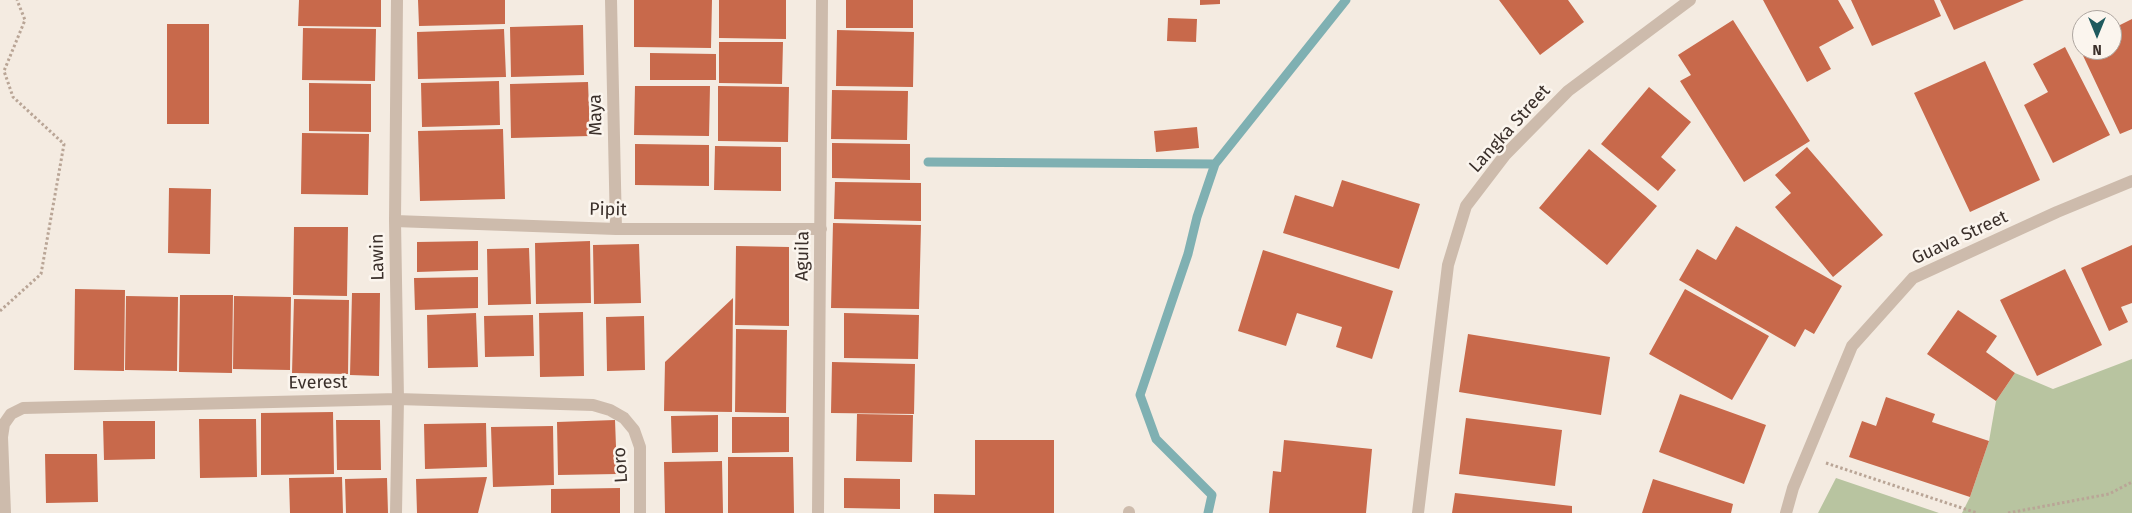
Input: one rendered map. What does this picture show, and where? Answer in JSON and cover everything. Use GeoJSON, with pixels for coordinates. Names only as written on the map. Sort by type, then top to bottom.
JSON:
{"type":"FeatureCollection","features":[{"type":"Feature","properties":{"kind":"street","name":"Lawin"},"geometry":{"type":"LineString","coordinates":[[396,513],[398,399],[395,221],[398,0]]}},
{"type":"Feature","properties":{"kind":"street","name":"Maya"},"geometry":{"type":"LineString","coordinates":[[611,0],[616,228]]}},
{"type":"Feature","properties":{"kind":"street","name":"Aguila"},"geometry":{"type":"LineString","coordinates":[[818,513],[822,0]]}},
{"type":"Feature","properties":{"kind":"street","name":"Langka Street"},"geometry":{"type":"LineString","coordinates":[[1418,513],[1448,265],[1466,206],[1505,155],[1568,91],[1690,0]]}},
{"type":"Feature","properties":{"kind":"street","name":"Guava Street"},"geometry":{"type":"LineString","coordinates":[[1786,513],[1793,488],[1852,346],[1912,278],[2132,181]]}},
{"type":"Feature","properties":{"kind":"street","name":"Pipit"},"geometry":{"type":"LineString","coordinates":[[395,221],[616,228],[821,229]]}},
{"type":"Feature","properties":{"kind":"street","name":"Everest"},"geometry":{"type":"LineString","coordinates":[[6,513],[2,437],[4,424],[10,414],[23,408],[398,399],[593,405],[610,410],[624,418]]}},
{"type":"Feature","properties":{"kind":"street","name":"Loro"},"geometry":{"type":"LineString","coordinates":[[624,418],[634,430],[640,447],[640,513]]}},
{"type":"Feature","properties":{"kind":"path"},"geometry":{"type":"LineString","coordinates":[[0,311],[41,274],[64,144],[13,97],[4,71],[25,20],[17,0]]}},
{"type":"Feature","properties":{"kind":"path"},"geometry":{"type":"LineString","coordinates":[[1807,456],[1977,513]]}},
{"type":"Feature","properties":{"kind":"path"},"geometry":{"type":"LineString","coordinates":[[2008,513],[2109,494],[2132,482]]}},
{"type":"Feature","properties":{"kind":"green space"},"geometry":{"type":"Polygon","coordinates":[[[2132,359],[2132,513],[1962,513],[1970,497],[1989,441],[1996,401],[2015,373],[2053,389],[2132,359]]]}},
{"type":"Feature","properties":{"kind":"green space"},"geometry":{"type":"Polygon","coordinates":[[[1836,478],[1939,513],[1818,513],[1836,478]]]}},
{"type":"Feature","properties":{"kind":"building"},"geometry":{"type":"Polygon","coordinates":[[[299,0],[381,0],[381,27],[298,26],[299,0]]]}},
{"type":"Feature","properties":{"kind":"building"},"geometry":{"type":"Polygon","coordinates":[[[418,0],[505,0],[505,24],[419,26],[418,0]]]}},
{"type":"Feature","properties":{"kind":"building"},"geometry":{"type":"Polygon","coordinates":[[[634,0],[712,0],[711,48],[634,47],[634,0]]]}},
{"type":"Feature","properties":{"kind":"building"},"geometry":{"type":"Polygon","coordinates":[[[719,0],[786,0],[786,39],[719,38],[719,0]]]}},
{"type":"Feature","properties":{"kind":"building"},"geometry":{"type":"Polygon","coordinates":[[[846,0],[913,0],[913,28],[846,28],[846,0]]]}},
{"type":"Feature","properties":{"kind":"building"},"geometry":{"type":"Polygon","coordinates":[[[1200,0],[1220,0],[1220,4],[1200,5],[1200,0]]]}},
{"type":"Feature","properties":{"kind":"building"},"geometry":{"type":"Polygon","coordinates":[[[1499,0],[1568,0],[1584,22],[1540,55],[1499,0]]]}},
{"type":"Feature","properties":{"kind":"building"},"geometry":{"type":"Polygon","coordinates":[[[1763,0],[1838,0],[1854,28],[1819,47],[1831,69],[1807,82],[1763,0]]]}},
{"type":"Feature","properties":{"kind":"building"},"geometry":{"type":"Polygon","coordinates":[[[1851,0],[1934,0],[1941,16],[1872,46],[1851,0]]]}},
{"type":"Feature","properties":{"kind":"building"},"geometry":{"type":"Polygon","coordinates":[[[1940,0],[2024,0],[1954,30],[1940,0]]]}},
{"type":"Feature","properties":{"kind":"building"},"geometry":{"type":"Polygon","coordinates":[[[1168,18],[1197,19],[1196,42],[1167,41],[1168,18]]]}},
{"type":"Feature","properties":{"kind":"building"},"geometry":{"type":"Polygon","coordinates":[[[2132,19],[2132,129],[2120,134],[2085,60],[2122,60],[2122,24],[2132,19]]]}},
{"type":"Feature","properties":{"kind":"building"},"geometry":{"type":"Polygon","coordinates":[[[1733,20],[1810,141],[1744,182],[1680,81],[1691,75],[1678,55],[1733,20]]]}},
{"type":"Feature","properties":{"kind":"building"},"geometry":{"type":"Polygon","coordinates":[[[167,24],[209,24],[209,124],[167,124],[167,24]]]}},
{"type":"Feature","properties":{"kind":"building"},"geometry":{"type":"Polygon","coordinates":[[[583,25],[584,75],[511,77],[510,27],[583,25]]]}},
{"type":"Feature","properties":{"kind":"building"},"geometry":{"type":"Polygon","coordinates":[[[303,28],[376,29],[375,81],[302,80],[303,28]]]}},
{"type":"Feature","properties":{"kind":"building"},"geometry":{"type":"Polygon","coordinates":[[[504,29],[506,77],[418,79],[417,32],[504,29]]]}},
{"type":"Feature","properties":{"kind":"building"},"geometry":{"type":"Polygon","coordinates":[[[837,30],[914,32],[913,87],[836,86],[837,30]]]}},
{"type":"Feature","properties":{"kind":"building"},"geometry":{"type":"Polygon","coordinates":[[[719,42],[783,42],[782,84],[719,83],[719,42]]]}},
{"type":"Feature","properties":{"kind":"building"},"geometry":{"type":"Polygon","coordinates":[[[2065,47],[2110,135],[2053,163],[2024,105],[2048,92],[2033,64],[2065,47]]]}},
{"type":"Feature","properties":{"kind":"building"},"geometry":{"type":"Polygon","coordinates":[[[650,53],[716,54],[716,80],[650,80],[650,53]]]}},
{"type":"Feature","properties":{"kind":"building"},"geometry":{"type":"Polygon","coordinates":[[[1985,61],[2040,180],[1970,212],[1914,93],[1985,61]]]}},
{"type":"Feature","properties":{"kind":"building"},"geometry":{"type":"Polygon","coordinates":[[[499,81],[500,125],[422,127],[421,83],[499,81]]]}},
{"type":"Feature","properties":{"kind":"building"},"geometry":{"type":"Polygon","coordinates":[[[588,82],[590,136],[511,138],[510,84],[588,82]]]}},
{"type":"Feature","properties":{"kind":"building"},"geometry":{"type":"Polygon","coordinates":[[[309,83],[371,84],[371,132],[309,131],[309,83]]]}},
{"type":"Feature","properties":{"kind":"building"},"geometry":{"type":"Polygon","coordinates":[[[635,86],[710,86],[709,136],[634,135],[635,86]]]}},
{"type":"Feature","properties":{"kind":"building"},"geometry":{"type":"Polygon","coordinates":[[[718,86],[789,87],[788,142],[718,141],[718,86]]]}},
{"type":"Feature","properties":{"kind":"building"},"geometry":{"type":"Polygon","coordinates":[[[1649,87],[1691,122],[1661,157],[1676,170],[1658,191],[1601,144],[1649,87]]]}},
{"type":"Feature","properties":{"kind":"building"},"geometry":{"type":"Polygon","coordinates":[[[832,90],[908,91],[907,140],[831,139],[832,90]]]}},
{"type":"Feature","properties":{"kind":"building"},"geometry":{"type":"Polygon","coordinates":[[[1197,127],[1199,148],[1156,152],[1154,131],[1197,127]]]}},
{"type":"Feature","properties":{"kind":"building"},"geometry":{"type":"Polygon","coordinates":[[[503,129],[505,199],[420,201],[418,131],[503,129]]]}},
{"type":"Feature","properties":{"kind":"building"},"geometry":{"type":"Polygon","coordinates":[[[302,133],[369,134],[368,195],[301,194],[302,133]]]}},
{"type":"Feature","properties":{"kind":"building"},"geometry":{"type":"Polygon","coordinates":[[[832,143],[910,144],[910,180],[832,178],[832,143]]]}},
{"type":"Feature","properties":{"kind":"building"},"geometry":{"type":"Polygon","coordinates":[[[635,144],[709,145],[709,186],[635,185],[635,144]]]}},
{"type":"Feature","properties":{"kind":"building"},"geometry":{"type":"Polygon","coordinates":[[[715,146],[781,147],[781,191],[714,190],[715,146]]]}},
{"type":"Feature","properties":{"kind":"building"},"geometry":{"type":"Polygon","coordinates":[[[1807,147],[1883,235],[1833,277],[1775,207],[1791,193],[1775,175],[1807,147]]]}},
{"type":"Feature","properties":{"kind":"building"},"geometry":{"type":"Polygon","coordinates":[[[1589,149],[1657,206],[1607,265],[1539,208],[1589,149]]]}},
{"type":"Feature","properties":{"kind":"building"},"geometry":{"type":"Polygon","coordinates":[[[1342,180],[1420,204],[1399,269],[1283,233],[1295,195],[1333,207],[1342,180]]]}},
{"type":"Feature","properties":{"kind":"building"},"geometry":{"type":"Polygon","coordinates":[[[835,182],[921,183],[921,221],[834,219],[835,182]]]}},
{"type":"Feature","properties":{"kind":"building"},"geometry":{"type":"Polygon","coordinates":[[[169,188],[211,189],[210,254],[168,253],[169,188]]]}},
{"type":"Feature","properties":{"kind":"building"},"geometry":{"type":"Polygon","coordinates":[[[833,223],[921,225],[919,309],[831,308],[833,223]]]}},
{"type":"Feature","properties":{"kind":"building"},"geometry":{"type":"Polygon","coordinates":[[[1736,226],[1842,286],[1814,334],[1805,329],[1795,347],[1679,280],[1697,249],[1716,260],[1736,226]]]}},
{"type":"Feature","properties":{"kind":"building"},"geometry":{"type":"Polygon","coordinates":[[[294,227],[348,227],[347,296],[293,295],[294,227]]]}},
{"type":"Feature","properties":{"kind":"building"},"geometry":{"type":"Polygon","coordinates":[[[478,241],[478,270],[417,272],[417,242],[478,241]]]}},
{"type":"Feature","properties":{"kind":"building"},"geometry":{"type":"Polygon","coordinates":[[[590,241],[591,303],[536,304],[535,243],[590,241]]]}},
{"type":"Feature","properties":{"kind":"building"},"geometry":{"type":"Polygon","coordinates":[[[639,244],[641,303],[594,304],[593,245],[639,244]]]}},
{"type":"Feature","properties":{"kind":"building"},"geometry":{"type":"Polygon","coordinates":[[[2132,245],[2132,303],[2121,307],[2128,322],[2109,331],[2081,268],[2132,245]]]}},
{"type":"Feature","properties":{"kind":"building"},"geometry":{"type":"Polygon","coordinates":[[[736,246],[789,247],[789,326],[735,325],[736,246]]]}},
{"type":"Feature","properties":{"kind":"building"},"geometry":{"type":"Polygon","coordinates":[[[529,248],[531,304],[488,305],[487,249],[529,248]]]}},
{"type":"Feature","properties":{"kind":"building"},"geometry":{"type":"Polygon","coordinates":[[[1263,250],[1393,291],[1372,359],[1336,347],[1342,327],[1297,313],[1286,346],[1238,331],[1263,250]]]}},
{"type":"Feature","properties":{"kind":"building"},"geometry":{"type":"Polygon","coordinates":[[[2065,269],[2102,345],[2037,376],[2000,300],[2065,269]]]}},
{"type":"Feature","properties":{"kind":"building"},"geometry":{"type":"Polygon","coordinates":[[[478,277],[478,308],[415,310],[414,278],[478,277]]]}},
{"type":"Feature","properties":{"kind":"building"},"geometry":{"type":"Polygon","coordinates":[[[75,289],[125,290],[124,371],[74,370],[75,289]]]}},
{"type":"Feature","properties":{"kind":"building"},"geometry":{"type":"Polygon","coordinates":[[[1685,289],[1769,336],[1732,400],[1649,354],[1685,289]]]}},
{"type":"Feature","properties":{"kind":"building"},"geometry":{"type":"Polygon","coordinates":[[[352,293],[380,293],[379,376],[350,375],[352,293]]]}},
{"type":"Feature","properties":{"kind":"building"},"geometry":{"type":"Polygon","coordinates":[[[180,295],[233,295],[232,373],[179,372],[180,295]]]}},
{"type":"Feature","properties":{"kind":"building"},"geometry":{"type":"Polygon","coordinates":[[[126,296],[178,297],[177,371],[125,370],[126,296]]]}},
{"type":"Feature","properties":{"kind":"building"},"geometry":{"type":"Polygon","coordinates":[[[234,296],[291,297],[290,370],[233,369],[234,296]]]}},
{"type":"Feature","properties":{"kind":"building"},"geometry":{"type":"Polygon","coordinates":[[[733,298],[732,412],[664,411],[665,362],[733,298]]]}},
{"type":"Feature","properties":{"kind":"building"},"geometry":{"type":"Polygon","coordinates":[[[294,299],[349,300],[348,374],[292,373],[294,299]]]}},
{"type":"Feature","properties":{"kind":"building"},"geometry":{"type":"Polygon","coordinates":[[[1958,310],[1997,336],[1986,352],[2015,373],[1996,401],[1927,354],[1958,310]]]}},
{"type":"Feature","properties":{"kind":"building"},"geometry":{"type":"Polygon","coordinates":[[[583,312],[584,376],[540,377],[539,313],[583,312]]]}},
{"type":"Feature","properties":{"kind":"building"},"geometry":{"type":"Polygon","coordinates":[[[476,313],[478,367],[428,368],[427,315],[476,313]]]}},
{"type":"Feature","properties":{"kind":"building"},"geometry":{"type":"Polygon","coordinates":[[[844,313],[919,315],[918,359],[844,358],[844,313]]]}},
{"type":"Feature","properties":{"kind":"building"},"geometry":{"type":"Polygon","coordinates":[[[533,315],[534,356],[485,357],[484,316],[533,315]]]}},
{"type":"Feature","properties":{"kind":"building"},"geometry":{"type":"Polygon","coordinates":[[[644,316],[645,370],[607,371],[606,317],[644,316]]]}},
{"type":"Feature","properties":{"kind":"building"},"geometry":{"type":"Polygon","coordinates":[[[736,329],[787,330],[786,413],[735,412],[736,329]]]}},
{"type":"Feature","properties":{"kind":"building"},"geometry":{"type":"Polygon","coordinates":[[[1468,334],[1610,357],[1601,415],[1459,392],[1468,334]]]}},
{"type":"Feature","properties":{"kind":"building"},"geometry":{"type":"Polygon","coordinates":[[[832,362],[915,364],[914,414],[831,413],[832,362]]]}},
{"type":"Feature","properties":{"kind":"building"},"geometry":{"type":"Polygon","coordinates":[[[1680,394],[1766,425],[1744,484],[1659,452],[1680,394]]]}},
{"type":"Feature","properties":{"kind":"building"},"geometry":{"type":"Polygon","coordinates":[[[1886,397],[1935,414],[1932,422],[1989,441],[1970,497],[1849,457],[1862,421],[1876,426],[1886,397]]]}},
{"type":"Feature","properties":{"kind":"building"},"geometry":{"type":"Polygon","coordinates":[[[333,412],[334,474],[261,475],[261,413],[333,412]]]}},
{"type":"Feature","properties":{"kind":"building"},"geometry":{"type":"Polygon","coordinates":[[[857,414],[913,415],[912,462],[856,461],[857,414]]]}},
{"type":"Feature","properties":{"kind":"building"},"geometry":{"type":"Polygon","coordinates":[[[718,415],[718,452],[672,453],[671,416],[718,415]]]}},
{"type":"Feature","properties":{"kind":"building"},"geometry":{"type":"Polygon","coordinates":[[[732,417],[789,417],[789,452],[732,453],[732,417]]]}},
{"type":"Feature","properties":{"kind":"building"},"geometry":{"type":"Polygon","coordinates":[[[1466,418],[1562,430],[1555,486],[1459,474],[1466,418]]]}},
{"type":"Feature","properties":{"kind":"building"},"geometry":{"type":"Polygon","coordinates":[[[199,419],[256,419],[257,477],[200,478],[199,419]]]}},
{"type":"Feature","properties":{"kind":"building"},"geometry":{"type":"Polygon","coordinates":[[[336,420],[380,420],[381,470],[337,470],[336,420]]]}},
{"type":"Feature","properties":{"kind":"building"},"geometry":{"type":"Polygon","coordinates":[[[615,420],[617,474],[558,475],[557,422],[615,420]]]}},
{"type":"Feature","properties":{"kind":"building"},"geometry":{"type":"Polygon","coordinates":[[[103,421],[155,421],[155,459],[104,460],[103,421]]]}},
{"type":"Feature","properties":{"kind":"building"},"geometry":{"type":"Polygon","coordinates":[[[486,423],[487,467],[425,469],[424,424],[486,423]]]}},
{"type":"Feature","properties":{"kind":"building"},"geometry":{"type":"Polygon","coordinates":[[[553,426],[554,485],[493,487],[491,427],[553,426]]]}},
{"type":"Feature","properties":{"kind":"building"},"geometry":{"type":"Polygon","coordinates":[[[975,440],[1054,440],[1054,513],[934,513],[934,494],[975,495],[975,440]]]}},
{"type":"Feature","properties":{"kind":"building"},"geometry":{"type":"Polygon","coordinates":[[[1284,440],[1372,449],[1366,513],[1269,513],[1273,471],[1281,472],[1284,440]]]}},
{"type":"Feature","properties":{"kind":"building"},"geometry":{"type":"Polygon","coordinates":[[[45,454],[97,454],[98,502],[46,503],[45,454]]]}},
{"type":"Feature","properties":{"kind":"building"},"geometry":{"type":"Polygon","coordinates":[[[728,457],[793,457],[794,513],[728,513],[728,457]]]}},
{"type":"Feature","properties":{"kind":"building"},"geometry":{"type":"Polygon","coordinates":[[[722,461],[723,513],[665,513],[664,462],[722,461]]]}},
{"type":"Feature","properties":{"kind":"building"},"geometry":{"type":"Polygon","coordinates":[[[342,477],[343,513],[290,513],[289,478],[342,477]]]}},
{"type":"Feature","properties":{"kind":"building"},"geometry":{"type":"Polygon","coordinates":[[[487,477],[478,513],[417,513],[416,479],[487,477]]]}},
{"type":"Feature","properties":{"kind":"building"},"geometry":{"type":"Polygon","coordinates":[[[387,478],[388,513],[346,513],[345,479],[387,478]]]}},
{"type":"Feature","properties":{"kind":"building"},"geometry":{"type":"Polygon","coordinates":[[[844,478],[900,479],[900,509],[844,508],[844,478]]]}},
{"type":"Feature","properties":{"kind":"building"},"geometry":{"type":"Polygon","coordinates":[[[1653,479],[1733,504],[1731,513],[1642,513],[1653,479]]]}},
{"type":"Feature","properties":{"kind":"building"},"geometry":{"type":"Polygon","coordinates":[[[620,488],[620,513],[551,513],[551,489],[620,488]]]}},
{"type":"Feature","properties":{"kind":"building"},"geometry":{"type":"Polygon","coordinates":[[[1455,493],[1572,506],[1572,513],[1452,513],[1455,493]]]}},
{"type":"Feature","properties":{"kind":"waterway"},"geometry":{"type":"LineString","coordinates":[[1208,513],[1212,495],[1156,439],[1140,395],[1188,254],[1197,217],[1215,164],[1346,0]]}},
{"type":"Feature","properties":{"kind":"waterway"},"geometry":{"type":"LineString","coordinates":[[928,162],[1215,164]]}}]}
